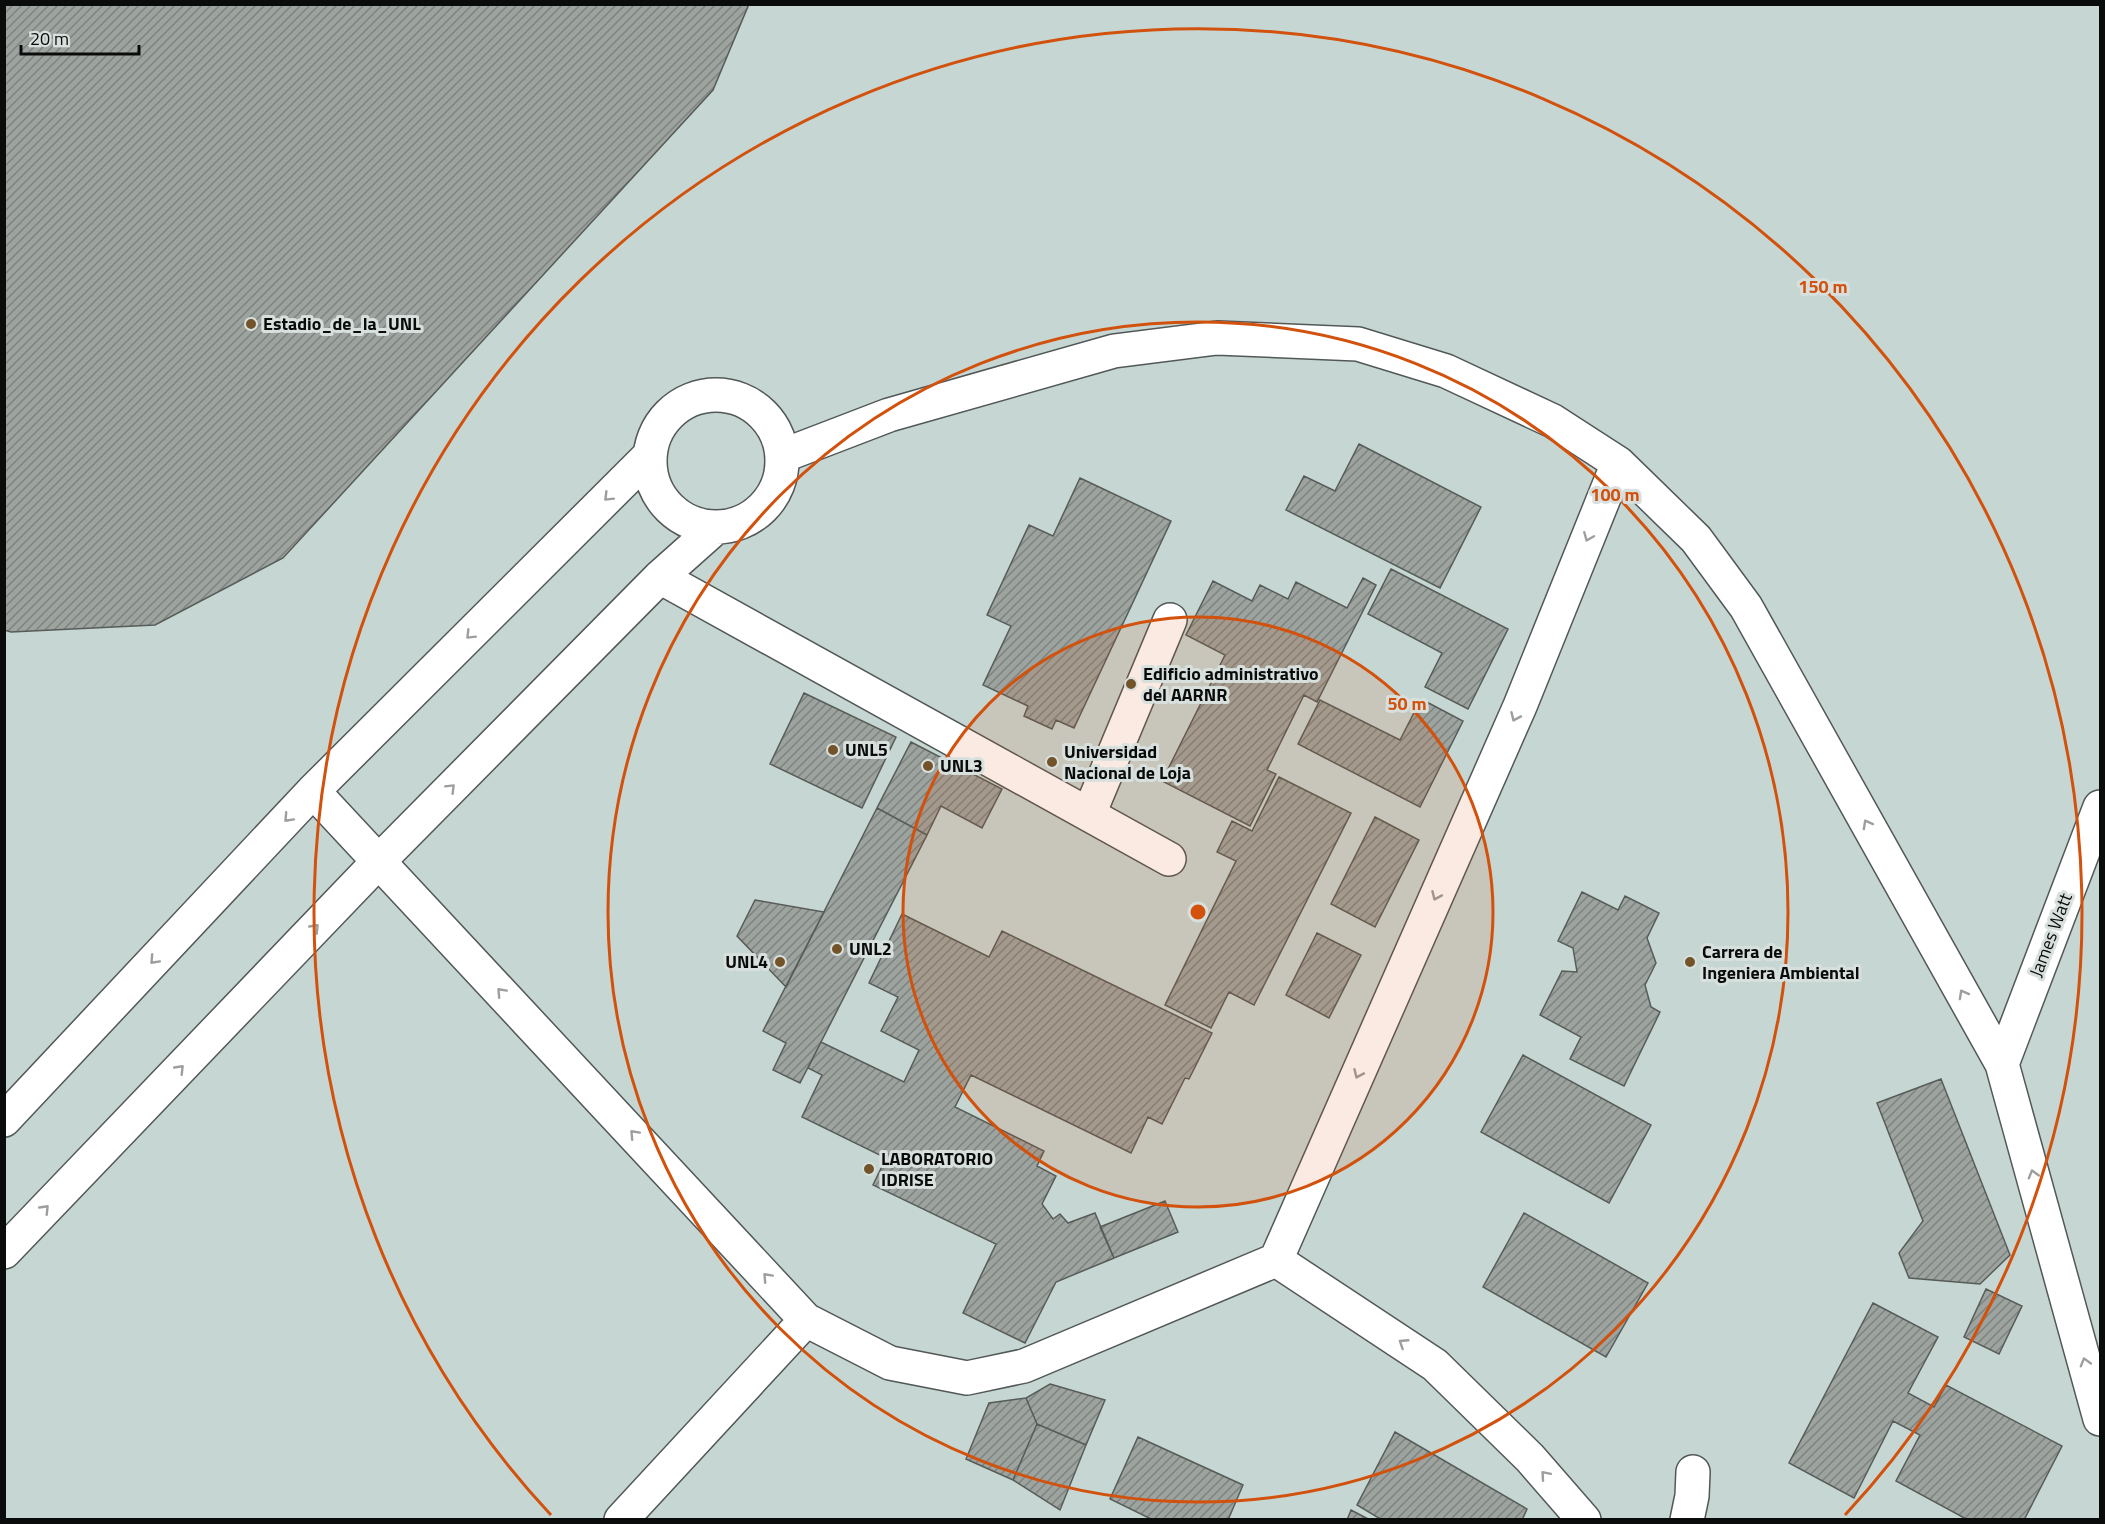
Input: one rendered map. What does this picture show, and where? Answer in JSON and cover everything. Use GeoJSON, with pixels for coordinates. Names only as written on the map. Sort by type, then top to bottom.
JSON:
{"type":"FeatureCollection","features":[{"type":"Feature","properties":{"kind":"street"},"geometry":{"type":"LineString","coordinates":[[782,456],[889,415],[1114,351],[1217,338],[1359,344],[1446,371],[1553,421],[1618,463],[1696,538],[1746,607],[2002,1064],[2100,1419]]}},
{"type":"Feature","properties":{"kind":"street"},"geometry":{"type":"LineString","coordinates":[[704,395],[726,395],[747,402],[764,416],[777,434],[782,456],[780,477],[771,498],[757,514],[737,524],[716,528],[697,525],[681,518],[667,506],[650,474],[649,456],[654,435],[666,416],[683,402],[704,395]]}},
{"type":"Feature","properties":{"kind":"street"},"geometry":{"type":"LineString","coordinates":[[4,1120],[313,791],[649,456]]}},
{"type":"Feature","properties":{"kind":"street"},"geometry":{"type":"LineString","coordinates":[[313,791],[806,1320],[890,1363],[968,1378],[1024,1366],[1276,1260],[1520,706],[1618,463]]}},
{"type":"Feature","properties":{"kind":"street"},"geometry":{"type":"LineString","coordinates":[[4,1252],[379,861],[660,577],[716,528]]}},
{"type":"Feature","properties":{"kind":"street"},"geometry":{"type":"LineString","coordinates":[[660,577],[1169,859]]}},
{"type":"Feature","properties":{"kind":"street"},"geometry":{"type":"LineString","coordinates":[[1089,814],[1170,620]]}},
{"type":"Feature","properties":{"kind":"street","name":"James Watt"},"geometry":{"type":"LineString","coordinates":[[2002,1064],[2100,807]]}},
{"type":"Feature","properties":{"kind":"street"},"geometry":{"type":"LineString","coordinates":[[1276,1260],[1435,1365],[1530,1458],[1584,1520]]}},
{"type":"Feature","properties":{"kind":"street"},"geometry":{"type":"LineString","coordinates":[[621,1520],[806,1320]]}},
{"type":"Feature","properties":{"kind":"street"},"geometry":{"type":"LineString","coordinates":[[1687,1520],[1692,1496],[1693,1472]]}},
{"type":"Feature","properties":{"kind":"shaded area","name":"Universidad Nacional de Loja"},"geometry":{"type":"Polygon","coordinates":[[[5,5],[2100,5],[2100,1519],[5,1519],[5,5]]]}},
{"type":"Feature","properties":{"kind":"building","name":"Estadio_de_la_UNL"},"geometry":{"type":"Polygon","coordinates":[[[4,4],[749,4],[713,90],[283,558],[155,625],[11,632],[4,630],[4,4]]]}},
{"type":"Feature","properties":{"kind":"building"},"geometry":{"type":"Polygon","coordinates":[[[1359,444],[1481,507],[1440,588],[1286,510],[1304,476],[1335,491],[1359,444]]]}},
{"type":"Feature","properties":{"kind":"building"},"geometry":{"type":"Polygon","coordinates":[[[1080,478],[1171,521],[1074,728],[1056,720],[1052,729],[1024,716],[1028,706],[983,685],[1011,626],[987,615],[1029,525],[1053,536],[1080,478]]]}},
{"type":"Feature","properties":{"kind":"building"},"geometry":{"type":"Polygon","coordinates":[[[1391,569],[1508,629],[1468,709],[1425,687],[1442,653],[1368,614],[1391,569]]]}},
{"type":"Feature","properties":{"kind":"building"},"geometry":{"type":"Polygon","coordinates":[[[1363,578],[1376,585],[1317,702],[1304,695],[1267,770],[1276,774],[1250,826],[1162,781],[1225,655],[1186,635],[1213,581],[1252,601],[1260,585],[1288,599],[1296,582],[1347,608],[1363,578]]]}},
{"type":"Feature","properties":{"kind":"building","name":"UNL5"},"geometry":{"type":"Polygon","coordinates":[[[804,693],[896,737],[862,808],[770,764],[804,693]]]}},
{"type":"Feature","properties":{"kind":"building"},"geometry":{"type":"Polygon","coordinates":[[[1421,699],[1463,721],[1420,807],[1298,744],[1320,700],[1400,740],[1421,699]]]}},
{"type":"Feature","properties":{"kind":"building","name":"UNL3"},"geometry":{"type":"Polygon","coordinates":[[[911,742],[1002,789],[982,828],[941,806],[927,835],[877,808],[911,742]]]}},
{"type":"Feature","properties":{"kind":"building"},"geometry":{"type":"Polygon","coordinates":[[[1279,777],[1351,813],[1254,1005],[1229,992],[1211,1028],[1165,1005],[1236,861],[1217,852],[1232,821],[1252,831],[1279,777]]]}},
{"type":"Feature","properties":{"kind":"building","name":"UNL2"},"geometry":{"type":"Polygon","coordinates":[[[877,808],[927,835],[800,1083],[773,1070],[786,1043],[763,1031],[877,808]]]}},
{"type":"Feature","properties":{"kind":"building"},"geometry":{"type":"Polygon","coordinates":[[[1375,817],[1419,840],[1375,927],[1331,904],[1375,817]]]}},
{"type":"Feature","properties":{"kind":"building"},"geometry":{"type":"Polygon","coordinates":[[[1582,892],[1618,910],[1625,896],[1659,913],[1647,938],[1656,963],[1645,985],[1651,1007],[1660,1012],[1624,1086],[1570,1059],[1581,1037],[1540,1015],[1562,971],[1577,972],[1573,948],[1558,941],[1582,892]]]}},
{"type":"Feature","properties":{"kind":"building","name":"UNL4"},"geometry":{"type":"Polygon","coordinates":[[[755,900],[824,912],[786,987],[737,936],[755,900]]]}},
{"type":"Feature","properties":{"kind":"building"},"geometry":{"type":"Polygon","coordinates":[[[902,914],[989,957],[1002,931],[1212,1033],[1189,1079],[1185,1078],[1162,1124],[1148,1117],[1131,1153],[971,1075],[955,1107],[1044,1151],[1037,1166],[1056,1176],[1042,1204],[1053,1219],[1060,1214],[1068,1223],[1095,1213],[1114,1258],[1056,1282],[1025,1343],[963,1313],[996,1244],[873,1185],[886,1158],[802,1117],[822,1075],[808,1068],[821,1042],[904,1082],[919,1050],[881,1031],[898,997],[869,983],[902,914]]]}},
{"type":"Feature","properties":{"kind":"building"},"geometry":{"type":"Polygon","coordinates":[[[1317,933],[1361,955],[1329,1018],[1286,995],[1317,933]]]}},
{"type":"Feature","properties":{"kind":"building"},"geometry":{"type":"Polygon","coordinates":[[[1523,1055],[1651,1125],[1609,1203],[1481,1132],[1523,1055]]]}},
{"type":"Feature","properties":{"kind":"building"},"geometry":{"type":"Polygon","coordinates":[[[1941,1079],[2010,1255],[1980,1284],[1909,1278],[1899,1253],[1923,1221],[1877,1103],[1941,1079]]]}},
{"type":"Feature","properties":{"kind":"building"},"geometry":{"type":"Polygon","coordinates":[[[1165,1201],[1178,1232],[1114,1258],[1100,1227],[1165,1201]]]}},
{"type":"Feature","properties":{"kind":"building"},"geometry":{"type":"Polygon","coordinates":[[[1524,1213],[1648,1283],[1606,1357],[1483,1287],[1524,1213]]]}},
{"type":"Feature","properties":{"kind":"building"},"geometry":{"type":"Polygon","coordinates":[[[1986,1289],[2022,1306],[1999,1354],[1964,1337],[1986,1289]]]}},
{"type":"Feature","properties":{"kind":"building"},"geometry":{"type":"Polygon","coordinates":[[[1873,1303],[1938,1337],[1908,1393],[1934,1407],[1946,1385],[2062,1446],[2024,1520],[1968,1520],[1896,1481],[1920,1435],[1893,1421],[1854,1498],[1789,1463],[1873,1303]]]}},
{"type":"Feature","properties":{"kind":"building"},"geometry":{"type":"Polygon","coordinates":[[[1050,1384],[1105,1400],[1086,1445],[1037,1424],[1026,1398],[1050,1384]]]}},
{"type":"Feature","properties":{"kind":"building"},"geometry":{"type":"Polygon","coordinates":[[[1026,1398],[1037,1424],[1013,1480],[966,1459],[989,1403],[1026,1398]]]}},
{"type":"Feature","properties":{"kind":"building"},"geometry":{"type":"Polygon","coordinates":[[[1037,1424],[1086,1445],[1060,1510],[1013,1480],[1037,1424]]]}},
{"type":"Feature","properties":{"kind":"building"},"geometry":{"type":"Polygon","coordinates":[[[1395,1432],[1527,1509],[1522,1520],[1382,1520],[1357,1505],[1395,1432]]]}},
{"type":"Feature","properties":{"kind":"building"},"geometry":{"type":"Polygon","coordinates":[[[1138,1437],[1243,1485],[1228,1520],[1153,1520],[1110,1499],[1138,1437]]]}},
{"type":"Feature","properties":{"kind":"building"},"geometry":{"type":"Polygon","coordinates":[[[1351,1510],[1370,1520],[1347,1520],[1351,1510]]]}},
{"type":"Feature","properties":{"kind":"place","name":"Estadio_de_la_UNL"},"geometry":{"type":"Point","coordinates":[251,324]}},
{"type":"Feature","properties":{"kind":"place","name":"Edificio administrativo del AARNR"},"geometry":{"type":"Point","coordinates":[1131,684]}},
{"type":"Feature","properties":{"kind":"place","name":"UNL5"},"geometry":{"type":"Point","coordinates":[833,750]}},
{"type":"Feature","properties":{"kind":"place","name":"Universidad Nacional de Loja"},"geometry":{"type":"Point","coordinates":[1052,762]}},
{"type":"Feature","properties":{"kind":"place","name":"UNL3"},"geometry":{"type":"Point","coordinates":[928,766]}},
{"type":"Feature","properties":{"kind":"place","name":"UNL2"},"geometry":{"type":"Point","coordinates":[837,949]}},
{"type":"Feature","properties":{"kind":"place","name":"UNL4"},"geometry":{"type":"Point","coordinates":[780,962]}},
{"type":"Feature","properties":{"kind":"place","name":"Carrera de Ingeniera Ambiental"},"geometry":{"type":"Point","coordinates":[1690,962]}},
{"type":"Feature","properties":{"kind":"place","name":"LABORATORIO IDRISE"},"geometry":{"type":"Point","coordinates":[869,1169]}}]}
